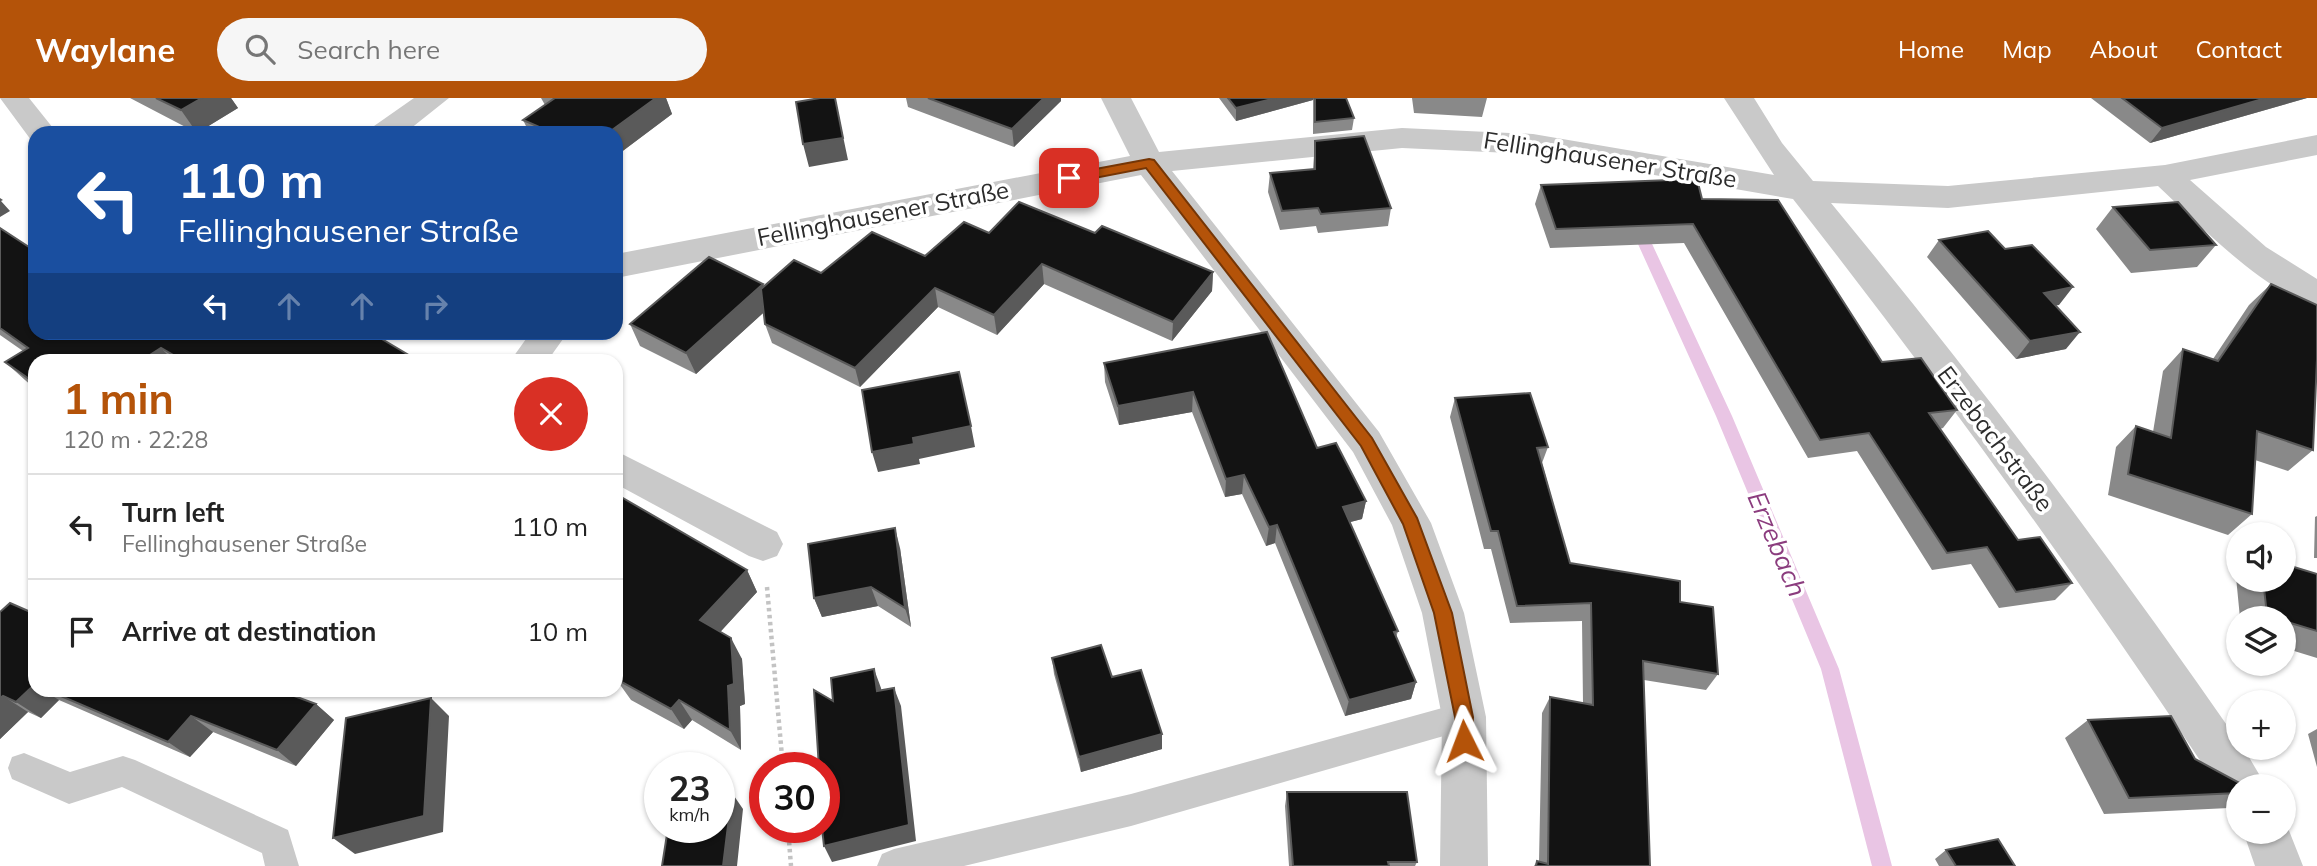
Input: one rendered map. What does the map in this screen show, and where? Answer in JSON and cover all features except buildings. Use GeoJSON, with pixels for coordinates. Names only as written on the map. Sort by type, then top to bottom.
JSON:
{"type":"FeatureCollection","features":[{"type":"Feature","properties":{"kind":"street"},"geometry":{"type":"LineString","coordinates":[[13,98],[37,126]]}},
{"type":"Feature","properties":{"kind":"street"},"geometry":{"type":"LineString","coordinates":[[395,126],[434,98]]}},
{"type":"Feature","properties":{"kind":"street"},"geometry":{"type":"LineString","coordinates":[[1116,98],[1149,163],[1366,442],[1411,523],[1443,613],[1464,717],[1464,866]]}},
{"type":"Feature","properties":{"kind":"street","name":"Erzebachstraße"},"geometry":{"type":"LineString","coordinates":[[1739,98],[1770,149],[1889,298],[2127,615],[2236,774]]}},
{"type":"Feature","properties":{"kind":"street","name":"Fellinghausener Straße"},"geometry":{"type":"LineString","coordinates":[[623,265],[1149,163],[1402,138],[1460,138],[1533,144],[1806,191],[1948,197],[2165,175],[2317,145]]}},
{"type":"Feature","properties":{"kind":"street"},"geometry":{"type":"LineString","coordinates":[[2165,175],[2254,255],[2317,295]]}},
{"type":"Feature","properties":{"kind":"street"},"geometry":{"type":"LineString","coordinates":[[534,354],[545,340]]}},
{"type":"Feature","properties":{"kind":"street"},"geometry":{"type":"LineString","coordinates":[[623,470],[763,544]]}},
{"type":"Feature","properties":{"kind":"street"},"geometry":{"type":"LineString","coordinates":[[2271,844],[2279,866]]}},
{"type":"Feature","properties":{"kind":"lane"},"geometry":{"type":"LineString","coordinates":[[894,866],[1131,810],[1464,717]]}},
{"type":"Feature","properties":{"kind":"lane"},"geometry":{"type":"LineString","coordinates":[[24,768],[69,788],[123,771],[276,842],[282,866]]}},
{"type":"Feature","properties":{"kind":"path"},"geometry":{"type":"LineString","coordinates":[[763,544],[782,752]]}},
{"type":"Feature","properties":{"kind":"path"},"geometry":{"type":"LineString","coordinates":[[790,843],[792,866]]}},
{"type":"Feature","properties":{"kind":"waterway","name":"Erzebach"},"geometry":{"type":"LineString","coordinates":[[1640,233],[1724,416],[1830,669],[1882,866]]}},
{"type":"Feature","properties":{"kind":"route"},"geometry":{"type":"LineString","coordinates":[[1069,178],[1149,163],[1366,442],[1411,523],[1443,613],[1464,717],[1464,741]]}}]}
